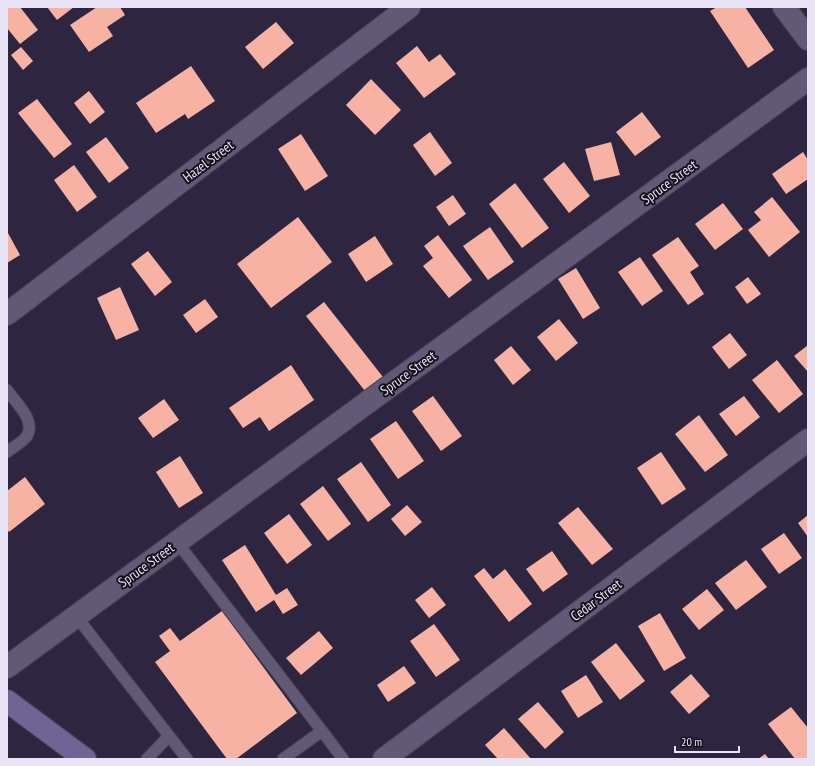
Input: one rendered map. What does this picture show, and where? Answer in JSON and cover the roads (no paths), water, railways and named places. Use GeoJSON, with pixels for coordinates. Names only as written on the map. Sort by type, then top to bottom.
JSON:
{"type":"FeatureCollection","features":[{"type":"Feature","properties":{"kind":"main road"},"geometry":{"type":"LineString","coordinates":[[7,701],[85,759]]}},
{"type":"Feature","properties":{"kind":"street","name":"Hazel Street"},"geometry":{"type":"LineString","coordinates":[[7,314],[409,7]]}},
{"type":"Feature","properties":{"kind":"street"},"geometry":{"type":"LineString","coordinates":[[784,7],[808,39]]}},
{"type":"Feature","properties":{"kind":"street","name":"Spruce Street"},"geometry":{"type":"LineString","coordinates":[[7,667],[808,79]]}},
{"type":"Feature","properties":{"kind":"street","name":"Cedar Street"},"geometry":{"type":"LineString","coordinates":[[394,756],[808,440]]}},
{"type":"Feature","properties":{"kind":"lane"},"geometry":{"type":"LineString","coordinates":[[7,390],[26,415],[30,427],[26,437],[7,452]]}},
{"type":"Feature","properties":{"kind":"lane"},"geometry":{"type":"LineString","coordinates":[[177,542],[343,759]]}},
{"type":"Feature","properties":{"kind":"lane"},"geometry":{"type":"LineString","coordinates":[[76,616],[187,759]]}},
{"type":"Feature","properties":{"kind":"lane"},"geometry":{"type":"LineString","coordinates":[[282,759],[322,731]]}},
{"type":"Feature","properties":{"kind":"lane"},"geometry":{"type":"LineString","coordinates":[[147,759],[169,736]]}}]}
